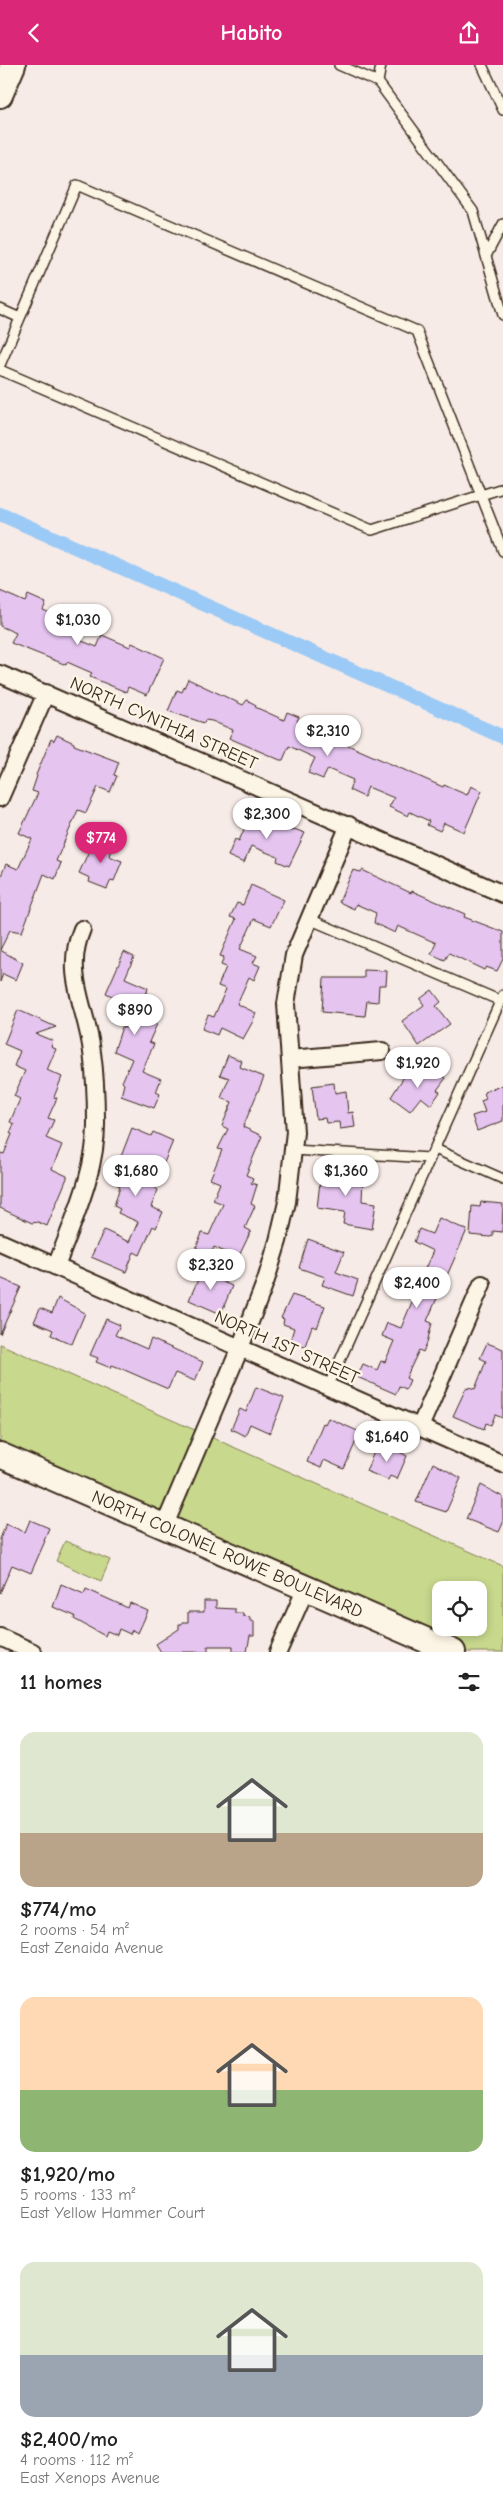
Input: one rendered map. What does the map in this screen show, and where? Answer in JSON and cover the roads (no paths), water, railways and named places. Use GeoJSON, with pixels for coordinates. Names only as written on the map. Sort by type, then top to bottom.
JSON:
{"type":"FeatureCollection","features":[{"type":"Feature","properties":{"kind":"street"},"geometry":{"type":"LineString","coordinates":[[0,95],[13,65]]}},
{"type":"Feature","properties":{"kind":"street","name":"NORTH CYNTHIA STREET"},"geometry":{"type":"LineString","coordinates":[[0,674],[349,825],[503,894]]}},
{"type":"Feature","properties":{"kind":"street"},"geometry":{"type":"LineString","coordinates":[[0,798],[46,693]]}},
{"type":"Feature","properties":{"kind":"street"},"geometry":{"type":"LineString","coordinates":[[164,1527],[240,1348],[266,1280],[278,1241],[287,1202],[295,1132],[286,1004],[294,955],[349,825]]}},
{"type":"Feature","properties":{"kind":"street"},"geometry":{"type":"LineString","coordinates":[[56,1267],[88,1180],[96,1122],[92,1051],[75,980],[74,959],[82,929]]}},
{"type":"Feature","properties":{"kind":"street"},"geometry":{"type":"LineString","coordinates":[[290,1059],[382,1051]]}},
{"type":"Feature","properties":{"kind":"street","name":"NORTH 1ST STREET"},"geometry":{"type":"LineString","coordinates":[[0,1242],[503,1464]]}},
{"type":"Feature","properties":{"kind":"street"},"geometry":{"type":"LineString","coordinates":[[420,1427],[482,1284]]}},
{"type":"Feature","properties":{"kind":"street","name":"NORTH COLONEL ROWE BOULEVARD"},"geometry":{"type":"LineString","coordinates":[[0,1455],[453,1652]]}},
{"type":"Feature","properties":{"kind":"street"},"geometry":{"type":"LineString","coordinates":[[278,1652],[306,1588]]}},
{"type":"Feature","properties":{"kind":"street"},"geometry":{"type":"LineString","coordinates":[[0,1637],[33,1652]]}},
{"type":"Feature","properties":{"kind":"lane"},"geometry":{"type":"LineString","coordinates":[[339,65],[378,82],[473,211],[503,315]]}},
{"type":"Feature","properties":{"kind":"lane"},"geometry":{"type":"LineString","coordinates":[[378,82],[381,65]]}},
{"type":"Feature","properties":{"kind":"lane"},"geometry":{"type":"LineString","coordinates":[[482,65],[503,109]]}},
{"type":"Feature","properties":{"kind":"lane"},"geometry":{"type":"LineString","coordinates":[[0,365],[78,185],[416,331],[503,551]]}},
{"type":"Feature","properties":{"kind":"lane"},"geometry":{"type":"LineString","coordinates":[[486,256],[503,224]]}},
{"type":"Feature","properties":{"kind":"lane"},"geometry":{"type":"LineString","coordinates":[[0,309],[20,318]]}},
{"type":"Feature","properties":{"kind":"lane"},"geometry":{"type":"LineString","coordinates":[[0,370],[372,530],[503,489]]}},
{"type":"Feature","properties":{"kind":"lane"},"geometry":{"type":"LineString","coordinates":[[308,919],[502,998],[328,1387]]}},
{"type":"Feature","properties":{"kind":"lane"},"geometry":{"type":"LineString","coordinates":[[435,1149],[503,1179]]}},
{"type":"Feature","properties":{"kind":"lane"},"geometry":{"type":"LineString","coordinates":[[293,1150],[430,1159]]}},
{"type":"Feature","properties":{"kind":"waterway"},"geometry":{"type":"LineString","coordinates":[[0,514],[503,737]]}}]}
